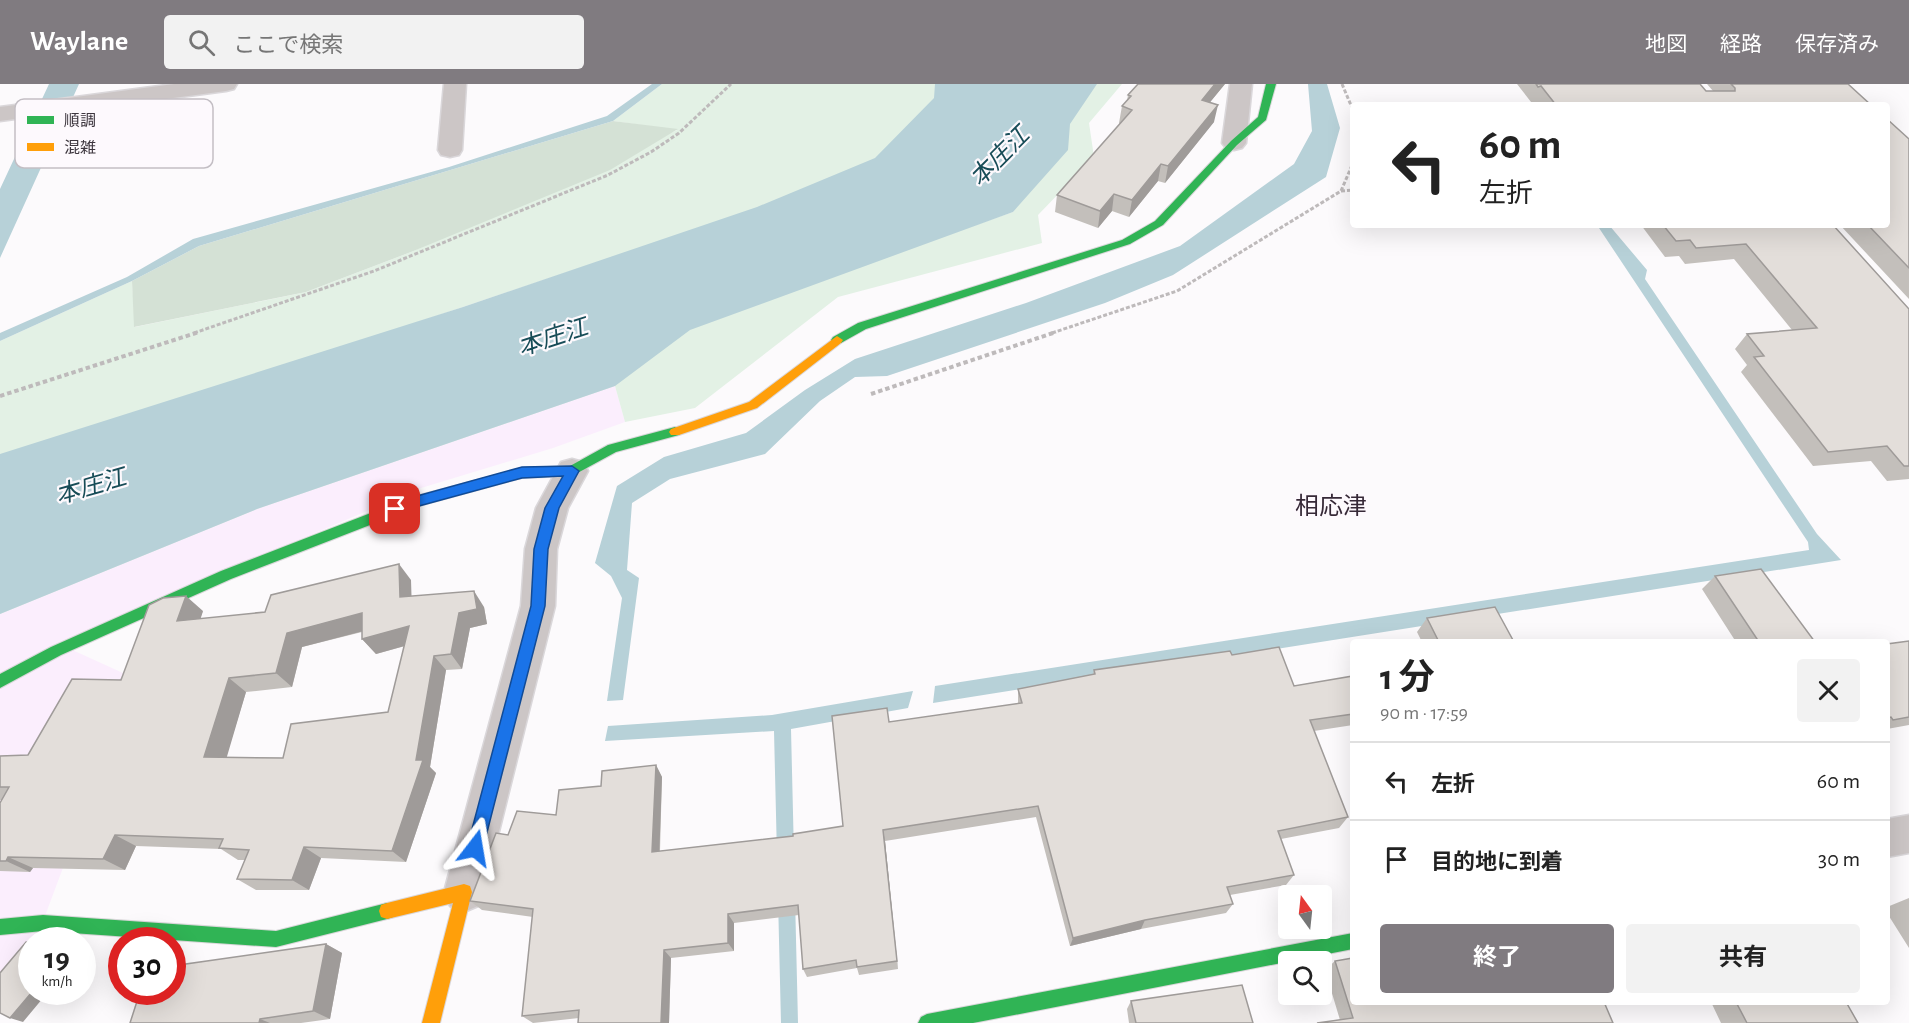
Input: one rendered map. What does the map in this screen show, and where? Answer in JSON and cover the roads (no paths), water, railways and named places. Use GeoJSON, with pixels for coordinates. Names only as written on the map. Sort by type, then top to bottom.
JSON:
{"type":"FeatureCollection","features":[{"type":"Feature","properties":{"kind":"street"},"geometry":{"type":"LineString","coordinates":[[113,99],[226,84]]}},
{"type":"Feature","properties":{"kind":"street"},"geometry":{"type":"LineString","coordinates":[[450,150],[455,84]]}},
{"type":"Feature","properties":{"kind":"street"},"geometry":{"type":"LineString","coordinates":[[1234,143],[1241,84]]}},
{"type":"Feature","properties":{"kind":"street"},"geometry":{"type":"LineString","coordinates":[[0,681],[56,651],[226,575],[417,501],[522,472],[572,471],[612,448],[692,428],[753,405],[831,343],[862,326],[1126,242],[1159,223],[1234,143],[1263,118],[1271,84]]}},
{"type":"Feature","properties":{"kind":"street"},"geometry":{"type":"LineString","coordinates":[[0,114],[15,112]]}},
{"type":"Feature","properties":{"kind":"street"},"geometry":{"type":"LineString","coordinates":[[431,1023],[538,606],[541,549],[552,508],[572,471]]}},
{"type":"Feature","properties":{"kind":"street"},"geometry":{"type":"LineString","coordinates":[[1890,837],[1909,834]]}},
{"type":"Feature","properties":{"kind":"street"},"geometry":{"type":"LineString","coordinates":[[0,927],[43,923],[276,939],[464,892]]}},
{"type":"Feature","properties":{"kind":"street"},"geometry":{"type":"LineString","coordinates":[[927,1023],[1350,942]]}},
{"type":"Feature","properties":{"kind":"water"},"geometry":{"type":"Polygon","coordinates":[[[49,84],[79,84],[72,99],[42,99],[49,84]]]}},
{"type":"Feature","properties":{"kind":"water"},"geometry":{"type":"Polygon","coordinates":[[[652,84],[662,84],[613,121],[199,246],[132,281],[0,341],[0,333],[127,277],[193,239],[449,167],[607,116],[652,84]]]}},
{"type":"Feature","properties":{"kind":"water","name":"本庄江"},"geometry":{"type":"Polygon","coordinates":[[[935,84],[1097,84],[1070,124],[1068,150],[1013,212],[690,330],[615,386],[257,509],[0,614],[0,454],[463,307],[757,207],[875,158],[934,98],[935,84]]]}},
{"type":"Feature","properties":{"kind":"water"},"geometry":{"type":"Polygon","coordinates":[[[1308,84],[1327,84],[1340,128],[1326,177],[1173,275],[1105,303],[887,376],[855,377],[820,401],[765,454],[670,479],[632,503],[627,570],[639,578],[623,700],[607,701],[622,598],[611,576],[595,563],[617,486],[664,457],[746,433],[805,390],[855,359],[1026,303],[1180,246],[1294,164],[1312,131],[1308,84]]]}},
{"type":"Feature","properties":{"kind":"water"},"geometry":{"type":"Polygon","coordinates":[[[15,157],[15,168],[41,168],[0,258],[0,189],[15,157]]]}},
{"type":"Feature","properties":{"kind":"water"},"geometry":{"type":"Polygon","coordinates":[[[1599,228],[1612,228],[1647,270],[1645,279],[1817,534],[1841,560],[933,703],[935,686],[1809,550],[1808,542],[1599,228]]]}},
{"type":"Feature","properties":{"kind":"water"},"geometry":{"type":"Polygon","coordinates":[[[913,691],[908,708],[791,729],[798,1023],[781,1023],[774,731],[605,741],[608,726],[772,715],[913,691]]]}},
{"type":"Feature","properties":{"kind":"district","name":"相応津"},"geometry":{"type":"Point","coordinates":[1331,507]}}]}
